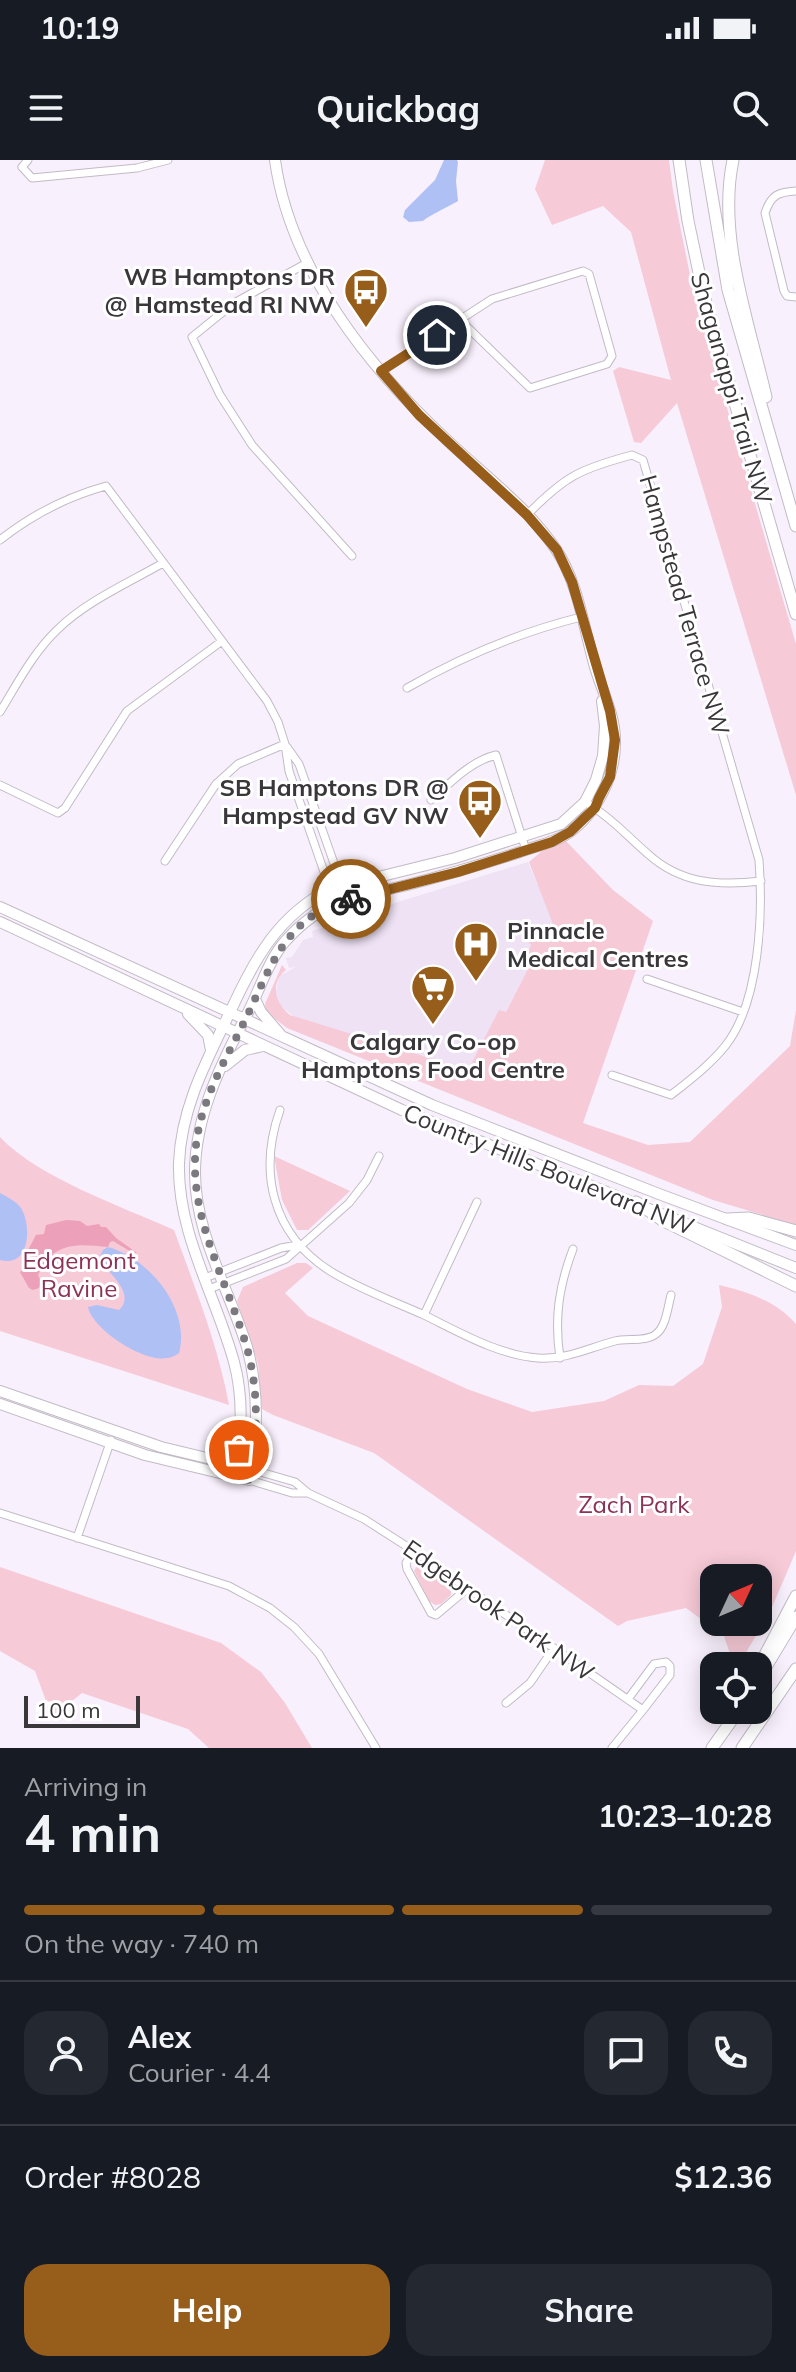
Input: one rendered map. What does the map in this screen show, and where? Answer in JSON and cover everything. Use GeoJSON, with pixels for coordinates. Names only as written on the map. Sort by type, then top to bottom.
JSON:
{"type":"FeatureCollection","features":[{"type":"Feature","properties":{"kind":"main road","name":"Shaganappi Trail NW"},"geometry":{"type":"LineString","coordinates":[[679,160],[704,296],[796,614]]}},
{"type":"Feature","properties":{"kind":"main road","name":"Shaganappi Trail NW"},"geometry":{"type":"LineString","coordinates":[[706,160],[728,290],[796,526]]}},
{"type":"Feature","properties":{"kind":"main road"},"geometry":{"type":"LineString","coordinates":[[733,160],[728,202],[731,243],[767,402],[765,418]]}},
{"type":"Feature","properties":{"kind":"main road"},"geometry":{"type":"LineString","coordinates":[[636,1202],[662,1220],[796,1286]]}},
{"type":"Feature","properties":{"kind":"main road"},"geometry":{"type":"LineString","coordinates":[[727,1219],[749,1218],[796,1231]]}},
{"type":"Feature","properties":{"kind":"main road"},"geometry":{"type":"LineString","coordinates":[[766,1652],[796,1596]]}},
{"type":"Feature","properties":{"kind":"main road"},"geometry":{"type":"LineString","coordinates":[[772,1657],[796,1617]]}},
{"type":"Feature","properties":{"kind":"main road"},"geometry":{"type":"LineString","coordinates":[[742,1748],[796,1670]]}},
{"type":"Feature","properties":{"kind":"main road"},"geometry":{"type":"LineString","coordinates":[[712,1748],[729,1724]]}},
{"type":"Feature","properties":{"kind":"street"},"geometry":{"type":"LineString","coordinates":[[28,160],[22,167],[32,178],[137,168],[168,160]]}},
{"type":"Feature","properties":{"kind":"street"},"geometry":{"type":"LineString","coordinates":[[233,1477],[244,1466],[256,1440],[253,1377],[247,1348],[203,1225],[195,1169],[202,1117],[220,1070],[278,950],[309,918],[339,902],[458,872],[552,842],[570,832],[590,805],[603,756],[605,726],[600,683],[572,582],[557,550],[527,515],[419,415],[381,371],[340,315],[307,263],[293,234],[279,191],[275,160]]}},
{"type":"Feature","properties":{"kind":"street"},"geometry":{"type":"LineString","coordinates":[[796,191],[779,192],[769,201],[765,213],[784,291],[787,296],[796,297]]}},
{"type":"Feature","properties":{"kind":"street"},"geometry":{"type":"LineString","coordinates":[[307,263],[234,303],[192,337],[220,395],[252,445],[352,556]]}},
{"type":"Feature","properties":{"kind":"street"},"geometry":{"type":"LineString","coordinates":[[381,371],[492,299],[583,271],[589,274],[612,356],[607,364],[530,388],[460,320]]}},
{"type":"Feature","properties":{"kind":"street","name":"Hampstead Terrace NW"},"geometry":{"type":"LineString","coordinates":[[527,515],[556,486],[576,473],[632,455],[643,460],[759,860],[762,919],[757,953],[743,1012],[726,1045],[671,1095],[612,1075]]}},
{"type":"Feature","properties":{"kind":"street"},"geometry":{"type":"LineString","coordinates":[[0,540],[28,519],[63,500],[106,486],[267,701],[278,722],[289,771],[330,889],[339,902]]}},
{"type":"Feature","properties":{"kind":"street"},"geometry":{"type":"LineString","coordinates":[[0,712],[36,653],[59,628],[163,563]]}},
{"type":"Feature","properties":{"kind":"street"},"geometry":{"type":"LineString","coordinates":[[407,688],[435,672],[538,628],[581,617]]}},
{"type":"Feature","properties":{"kind":"street"},"geometry":{"type":"LineString","coordinates":[[0,785],[58,813],[65,808],[127,711],[222,641]]}},
{"type":"Feature","properties":{"kind":"street"},"geometry":{"type":"LineString","coordinates":[[165,861],[216,784],[238,764],[285,744]]}},
{"type":"Feature","properties":{"kind":"street"},"geometry":{"type":"LineString","coordinates":[[285,744],[299,764],[342,886],[339,902]]}},
{"type":"Feature","properties":{"kind":"street"},"geometry":{"type":"LineString","coordinates":[[431,800],[458,776],[496,755],[526,850]]}},
{"type":"Feature","properties":{"kind":"street"},"geometry":{"type":"LineString","coordinates":[[590,805],[613,819],[651,857],[678,875],[707,884],[761,881]]}},
{"type":"Feature","properties":{"kind":"street"},"geometry":{"type":"LineString","coordinates":[[249,1480],[244,1466],[238,1380],[184,1213],[179,1163],[188,1109],[230,1012],[267,941],[300,906],[330,889],[561,824],[590,805]]}},
{"type":"Feature","properties":{"kind":"street","name":"Country Hills Boulevard NW"},"geometry":{"type":"LineString","coordinates":[[0,907],[445,1110],[796,1245]]}},
{"type":"Feature","properties":{"kind":"street","name":"Country Hills Boulevard NW"},"geometry":{"type":"LineString","coordinates":[[0,922],[413,1115],[796,1268]]}},
{"type":"Feature","properties":{"kind":"street"},"geometry":{"type":"LineString","coordinates":[[647,979],[743,1012]]}},
{"type":"Feature","properties":{"kind":"street"},"geometry":{"type":"LineString","coordinates":[[255,999],[261,1012],[285,1038]]}},
{"type":"Feature","properties":{"kind":"street"},"geometry":{"type":"LineString","coordinates":[[180,1006],[208,1035],[210,1056]]}},
{"type":"Feature","properties":{"kind":"street"},"geometry":{"type":"LineString","coordinates":[[220,1070],[245,1050],[265,1045]]}},
{"type":"Feature","properties":{"kind":"street"},"geometry":{"type":"LineString","coordinates":[[280,1110],[269,1148],[269,1175],[279,1212],[300,1245],[332,1272],[505,1351],[528,1357],[560,1358],[616,1341],[652,1337],[662,1327],[671,1295]]}},
{"type":"Feature","properties":{"kind":"street"},"geometry":{"type":"LineString","coordinates":[[207,1283],[224,1284],[286,1259],[349,1203],[367,1180],[379,1156]]}},
{"type":"Feature","properties":{"kind":"street"},"geometry":{"type":"LineString","coordinates":[[424,1315],[477,1202]]}},
{"type":"Feature","properties":{"kind":"street"},"geometry":{"type":"LineString","coordinates":[[207,1283],[219,1272],[281,1248],[300,1245]]}},
{"type":"Feature","properties":{"kind":"street"},"geometry":{"type":"LineString","coordinates":[[560,1358],[556,1335],[557,1302],[573,1249]]}},
{"type":"Feature","properties":{"kind":"street"},"geometry":{"type":"LineString","coordinates":[[0,1391],[161,1447],[244,1466]]}},
{"type":"Feature","properties":{"kind":"street"},"geometry":{"type":"LineString","coordinates":[[0,1404],[174,1464],[249,1480]]}},
{"type":"Feature","properties":{"kind":"street"},"geometry":{"type":"LineString","coordinates":[[77,1538],[114,1431]]}},
{"type":"Feature","properties":{"kind":"street","name":"Edgebrook Park NW"},"geometry":{"type":"LineString","coordinates":[[244,1466],[295,1482],[308,1493],[364,1519],[643,1710]]}},
{"type":"Feature","properties":{"kind":"street","name":"Edgebrook Park NW"},"geometry":{"type":"LineString","coordinates":[[249,1480],[292,1493],[308,1493]]}},
{"type":"Feature","properties":{"kind":"street"},"geometry":{"type":"LineString","coordinates":[[0,1513],[229,1586],[270,1608],[294,1627],[319,1654],[376,1748]]}},
{"type":"Feature","properties":{"kind":"street"},"geometry":{"type":"LineString","coordinates":[[414,1551],[406,1563],[407,1569],[431,1613],[436,1615],[442,1612],[468,1588]]}},
{"type":"Feature","properties":{"kind":"street"},"geometry":{"type":"LineString","coordinates":[[506,1703],[530,1683],[554,1648]]}},
{"type":"Feature","properties":{"kind":"street"},"geometry":{"type":"LineString","coordinates":[[612,1748],[670,1675],[671,1669],[666,1662],[654,1664],[628,1699]]}},
{"type":"Feature","properties":{"kind":"shaded area"},"geometry":{"type":"Polygon","coordinates":[[[528,862],[541,888],[556,932],[527,940],[531,945],[528,953],[521,952],[523,958],[532,961],[505,1013],[500,1010],[468,1070],[297,1019],[281,1006],[276,992],[279,976],[296,967],[289,968],[286,958],[292,957],[303,940],[313,937],[312,931],[339,923],[342,928],[361,921],[359,914],[528,862]]]}},
{"type":"Feature","properties":{"kind":"shaded area"},"geometry":{"type":"Polygon","coordinates":[[[66,1220],[106,1227],[137,1253],[113,1241],[108,1247],[79,1245],[59,1250],[53,1254],[48,1269],[40,1271],[39,1288],[29,1288],[20,1272],[31,1268],[32,1257],[28,1250],[36,1235],[44,1234],[46,1225],[66,1220]]]}},
{"type":"Feature","properties":{"kind":"green space"},"geometry":{"type":"Polygon","coordinates":[[[545,160],[669,160],[694,295],[796,644],[796,795],[677,403],[641,443],[634,442],[613,371],[619,367],[671,380],[631,232],[603,206],[552,225],[535,189],[545,160]]]}},
{"type":"Feature","properties":{"kind":"green space"},"geometry":{"type":"Polygon","coordinates":[[[565,840],[613,890],[653,921],[583,1123],[648,1145],[690,1142],[790,1046],[796,1010],[796,1225],[713,1200],[287,1028],[266,1012],[265,1004],[282,965],[286,970],[277,981],[276,993],[290,1015],[468,1070],[499,1010],[506,1012],[532,961],[523,958],[521,951],[528,952],[531,945],[527,940],[556,932],[529,862],[542,851],[565,840]]]}},
{"type":"Feature","properties":{"kind":"green space","name":"Edgemont Ravine"},"geometry":{"type":"Polygon","coordinates":[[[0,1137],[16,1152],[58,1178],[174,1230],[212,1339],[229,1405],[0,1331],[0,1137]]]}},
{"type":"Feature","properties":{"kind":"green space"},"geometry":{"type":"Polygon","coordinates":[[[274,1156],[350,1191],[308,1230],[297,1230],[282,1200],[274,1156]]]}},
{"type":"Feature","properties":{"kind":"green space","name":"Zach Park"},"geometry":{"type":"Polygon","coordinates":[[[297,1263],[306,1263],[313,1268],[285,1293],[308,1316],[467,1389],[532,1412],[604,1401],[639,1385],[673,1386],[703,1364],[722,1307],[719,1285],[770,1303],[796,1324],[796,1551],[772,1607],[772,1564],[700,1564],[700,1618],[686,1608],[627,1621],[618,1626],[374,1453],[262,1409],[258,1364],[237,1301],[243,1287],[297,1263]]]}},
{"type":"Feature","properties":{"kind":"green space"},"geometry":{"type":"Polygon","coordinates":[[[418,1564],[424,1564],[451,1585],[451,1595],[441,1604],[435,1605],[429,1601],[414,1571],[418,1564]]]}},
{"type":"Feature","properties":{"kind":"green space"},"geometry":{"type":"Polygon","coordinates":[[[0,1567],[221,1643],[261,1672],[285,1703],[312,1748],[209,1748],[188,1729],[82,1693],[52,1717],[35,1671],[0,1651],[0,1567]]]}},
{"type":"Feature","properties":{"kind":"green space","name":"Zach Park"},"geometry":{"type":"Polygon","coordinates":[[[724,1636],[756,1636],[746,1652],[729,1652],[724,1636]]]}},
{"type":"Feature","properties":{"kind":"water"},"geometry":{"type":"Polygon","coordinates":[[[444,160],[458,162],[458,201],[423,221],[409,222],[403,217],[405,210],[435,180],[444,160]]]}},
{"type":"Feature","properties":{"kind":"water"},"geometry":{"type":"Polygon","coordinates":[[[0,1193],[21,1208],[27,1225],[23,1252],[10,1261],[0,1260],[0,1193]]]}},
{"type":"Feature","properties":{"kind":"water"},"geometry":{"type":"Polygon","coordinates":[[[108,1247],[138,1262],[163,1288],[179,1319],[179,1353],[157,1358],[133,1350],[109,1334],[92,1316],[88,1307],[97,1305],[119,1310],[124,1304],[123,1290],[99,1258],[108,1247]]]}},
{"type":"Feature","properties":{"kind":"way so far"},"geometry":{"type":"LineString","coordinates":[[239,1450],[233,1477],[249,1480],[256,1440],[253,1377],[247,1348],[203,1225],[195,1181],[196,1143],[209,1094],[278,950],[309,918],[351,899]]}},
{"type":"Feature","properties":{"kind":"place","name":"WB Hamptons DR @ Hamstead RI NW"},"geometry":{"type":"Point","coordinates":[366,329]}},
{"type":"Feature","properties":{"kind":"place","name":"SB Hamptons DR @ Hampstead GV NW"},"geometry":{"type":"Point","coordinates":[480,840]}},
{"type":"Feature","properties":{"kind":"place","name":"Pinnacle Medical Centres"},"geometry":{"type":"Point","coordinates":[476,983]}},
{"type":"Feature","properties":{"kind":"place","name":"Calgary Co-op Hamptons Food Centre"},"geometry":{"type":"Point","coordinates":[433,1026]}},
{"type":"Feature","properties":{"kind":"route"},"geometry":{"type":"LineString","coordinates":[[351,899],[458,872],[552,842],[570,832],[595,808],[610,777],[615,740],[610,711],[572,582],[557,550],[527,515],[419,415],[381,371],[437,335]]}}]}
